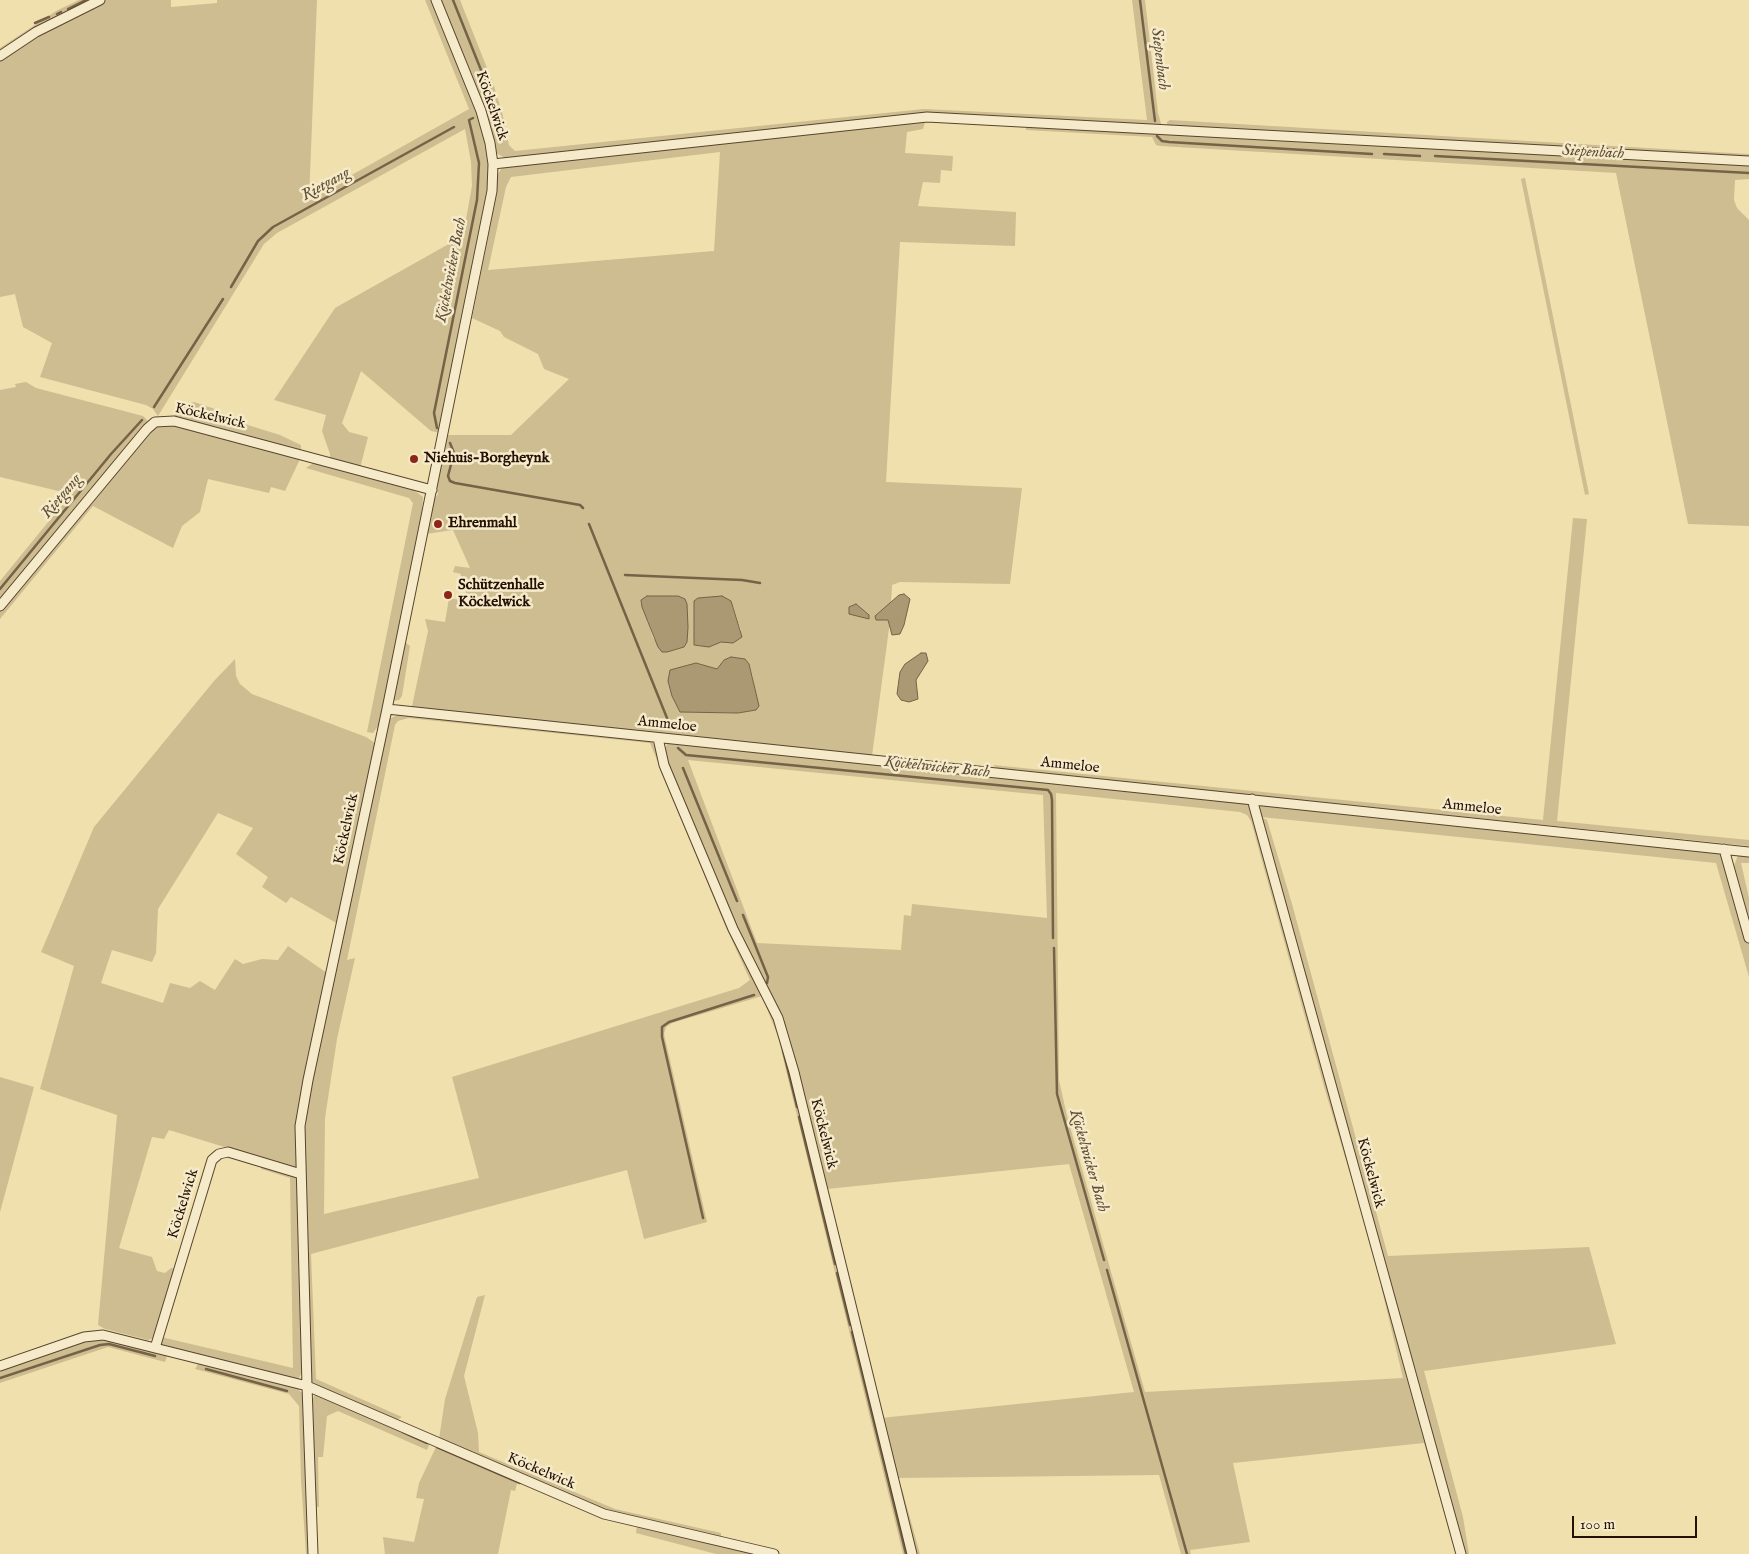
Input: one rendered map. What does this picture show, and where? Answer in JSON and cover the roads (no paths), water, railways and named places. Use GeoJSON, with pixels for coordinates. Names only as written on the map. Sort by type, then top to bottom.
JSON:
{"type":"FeatureCollection","features":[{"type":"Feature","properties":{"kind":"street"},"geometry":{"type":"LineString","coordinates":[[0,56],[36,32],[100,0]]}},
{"type":"Feature","properties":{"kind":"street","name":"Köckelwick"},"geometry":{"type":"LineString","coordinates":[[313,1554],[300,1126],[487,222],[493,164],[490,144],[480,111],[436,0]]}},
{"type":"Feature","properties":{"kind":"street"},"geometry":{"type":"LineString","coordinates":[[493,164],[927,117],[1749,161]]}},
{"type":"Feature","properties":{"kind":"street","name":"Köckelwick"},"geometry":{"type":"LineString","coordinates":[[0,606],[147,429],[155,422],[174,421],[432,490]]}},
{"type":"Feature","properties":{"kind":"street","name":"Ammeloe"},"geometry":{"type":"LineString","coordinates":[[387,709],[1749,852]]}},
{"type":"Feature","properties":{"kind":"street","name":"Köckelwick"},"geometry":{"type":"LineString","coordinates":[[658,738],[664,765],[732,929],[778,1018],[794,1072],[912,1554]]}},
{"type":"Feature","properties":{"kind":"street","name":"Köckelwick"},"geometry":{"type":"LineString","coordinates":[[1252,799],[1461,1554]]}},
{"type":"Feature","properties":{"kind":"street"},"geometry":{"type":"LineString","coordinates":[[1724,849],[1749,938]]}},
{"type":"Feature","properties":{"kind":"street","name":"Köckelwick"},"geometry":{"type":"LineString","coordinates":[[155,1348],[212,1160],[219,1154],[228,1152],[301,1174]]}},
{"type":"Feature","properties":{"kind":"street","name":"Köckelwick"},"geometry":{"type":"LineString","coordinates":[[0,1366],[90,1336],[108,1336],[307,1386],[604,1514],[774,1554]]}},
{"type":"Feature","properties":{"kind":"waterway"},"geometry":{"type":"LineString","coordinates":[[68,9],[86,0]]}},
{"type":"Feature","properties":{"kind":"waterway","name":"Köckelwicker Bach"},"geometry":{"type":"LineString","coordinates":[[453,0],[491,95],[493,105],[491,111]]}},
{"type":"Feature","properties":{"kind":"waterway","name":"Siepenbach"},"geometry":{"type":"LineString","coordinates":[[1140,0],[1155,121]]}},
{"type":"Feature","properties":{"kind":"waterway"},"geometry":{"type":"LineString","coordinates":[[57,14],[61,12]]}},
{"type":"Feature","properties":{"kind":"waterway"},"geometry":{"type":"LineString","coordinates":[[35,23],[49,17]]}},
{"type":"Feature","properties":{"kind":"waterway","name":"Köckelwicker Bach"},"geometry":{"type":"LineString","coordinates":[[437,428],[434,413],[477,200],[479,163],[469,120],[473,118]]}},
{"type":"Feature","properties":{"kind":"waterway","name":"Rietgang"},"geometry":{"type":"LineString","coordinates":[[231,287],[258,241],[273,227],[454,127]]}},
{"type":"Feature","properties":{"kind":"waterway","name":"Siepenbach"},"geometry":{"type":"LineString","coordinates":[[1157,136],[1162,141],[1169,142],[1372,154]]}},
{"type":"Feature","properties":{"kind":"waterway","name":"Siepenbach"},"geometry":{"type":"LineString","coordinates":[[1384,154],[1420,156]]}},
{"type":"Feature","properties":{"kind":"waterway","name":"Siepenbach"},"geometry":{"type":"LineString","coordinates":[[1435,156],[1749,173]]}},
{"type":"Feature","properties":{"kind":"waterway","name":"Rietgang"},"geometry":{"type":"LineString","coordinates":[[154,407],[223,299]]}},
{"type":"Feature","properties":{"kind":"waterway","name":"Rietgang"},"geometry":{"type":"LineString","coordinates":[[0,589],[111,454],[142,420]]}},
{"type":"Feature","properties":{"kind":"waterway","name":"Köckelwicker Bach"},"geometry":{"type":"LineString","coordinates":[[450,443],[454,453],[448,476],[450,481],[580,505],[583,508]]}},
{"type":"Feature","properties":{"kind":"waterway","name":"Köckelwicker Bach"},"geometry":{"type":"LineString","coordinates":[[589,524],[671,728]]}},
{"type":"Feature","properties":{"kind":"waterway"},"geometry":{"type":"LineString","coordinates":[[625,575],[742,580],[760,583]]}},
{"type":"Feature","properties":{"kind":"waterway","name":"Köckelwicker Bach"},"geometry":{"type":"LineString","coordinates":[[678,748],[686,755],[1048,790],[1052,800],[1053,938]]}},
{"type":"Feature","properties":{"kind":"waterway"},"geometry":{"type":"LineString","coordinates":[[683,768],[737,901]]}},
{"type":"Feature","properties":{"kind":"waterway"},"geometry":{"type":"LineString","coordinates":[[743,915],[768,977],[767,983]]}},
{"type":"Feature","properties":{"kind":"waterway","name":"Köckelwicker Bach"},"geometry":{"type":"LineString","coordinates":[[1054,948],[1057,1094],[1104,1260]]}},
{"type":"Feature","properties":{"kind":"waterway"},"geometry":{"type":"LineString","coordinates":[[703,1218],[662,1037],[662,1027],[669,1022],[754,995]]}},
{"type":"Feature","properties":{"kind":"waterway"},"geometry":{"type":"LineString","coordinates":[[783,1050],[797,1107]]}},
{"type":"Feature","properties":{"kind":"waterway"},"geometry":{"type":"LineString","coordinates":[[799,1117],[835,1264]]}},
{"type":"Feature","properties":{"kind":"waterway","name":"Köckelwicker Bach"},"geometry":{"type":"LineString","coordinates":[[1107,1270],[1187,1554]]}},
{"type":"Feature","properties":{"kind":"waterway"},"geometry":{"type":"LineString","coordinates":[[837,1273],[850,1325]]}},
{"type":"Feature","properties":{"kind":"waterway"},"geometry":{"type":"LineString","coordinates":[[852,1332],[906,1554]]}},
{"type":"Feature","properties":{"kind":"waterway"},"geometry":{"type":"LineString","coordinates":[[0,1378],[100,1345],[109,1344],[155,1356]]}},
{"type":"Feature","properties":{"kind":"waterway"},"geometry":{"type":"LineString","coordinates":[[206,1369],[287,1391]]}},
{"type":"Feature","properties":{"kind":"waterway"},"geometry":{"type":"LineString","coordinates":[[403,1432],[427,1443]]}},
{"type":"Feature","properties":{"kind":"waterway"},"geometry":{"type":"LineString","coordinates":[[437,1447],[520,1483]]}},
{"type":"Feature","properties":{"kind":"place","name":"Niehuis-Borgheynk"},"geometry":{"type":"Point","coordinates":[414,459]}},
{"type":"Feature","properties":{"kind":"place","name":"Ehrenmahl"},"geometry":{"type":"Point","coordinates":[438,524]}},
{"type":"Feature","properties":{"kind":"place","name":"Schützenhalle Köckelwick"},"geometry":{"type":"Point","coordinates":[448,595]}}]}
